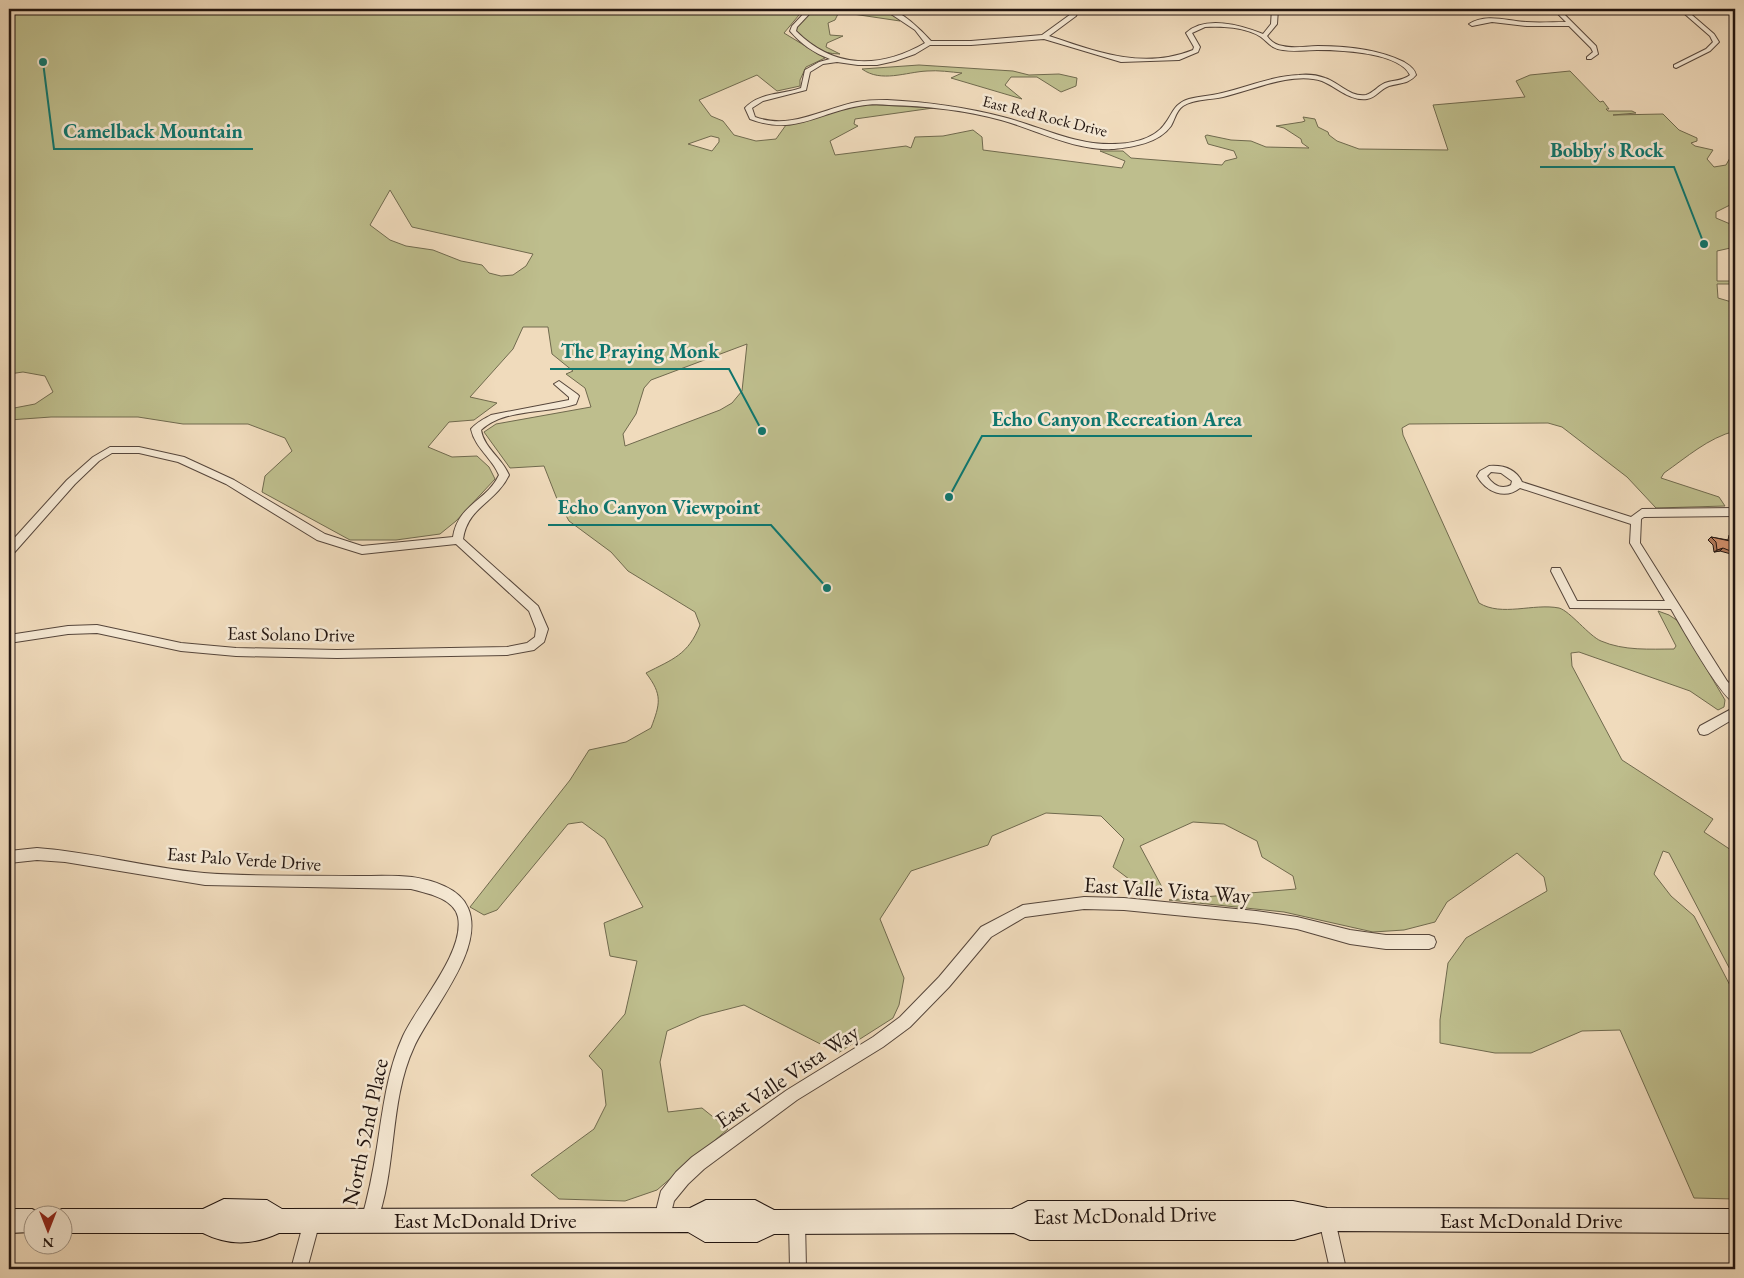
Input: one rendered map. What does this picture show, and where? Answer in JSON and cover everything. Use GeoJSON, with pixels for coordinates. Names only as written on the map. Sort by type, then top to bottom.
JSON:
{"type":"FeatureCollection","features":[{"type":"Feature","properties":{"kind":"street"},"geometry":{"type":"LineString","coordinates":[[811,9],[797,22],[793,31],[819,52],[835,60],[858,64],[909,54],[929,43],[971,43],[1044,37],[1107,58],[1151,60],[1184,57],[1196,51],[1197,47],[1189,33],[1197,27],[1222,25],[1264,36],[1270,32],[1276,21],[1275,9]]}},
{"type":"Feature","properties":{"kind":"street"},"geometry":{"type":"LineString","coordinates":[[890,9],[917,29],[929,43]]}},
{"type":"Feature","properties":{"kind":"street"},"geometry":{"type":"LineString","coordinates":[[1044,37],[1074,15],[1076,9]]}},
{"type":"Feature","properties":{"kind":"street"},"geometry":{"type":"LineString","coordinates":[[1556,9],[1596,50],[1594,55],[1588,58]]}},
{"type":"Feature","properties":{"kind":"street"},"geometry":{"type":"LineString","coordinates":[[1676,66],[1708,50],[1716,42],[1712,35],[1682,9]]}},
{"type":"Feature","properties":{"kind":"street"},"geometry":{"type":"LineString","coordinates":[[1547,25],[1494,20],[1477,21],[1472,24],[1496,22],[1534,26],[1571,24]]}},
{"type":"Feature","properties":{"kind":"street","name":"East Red Rock Drive"},"geometry":{"type":"LineString","coordinates":[[835,60],[821,63],[807,71],[804,89],[798,92],[762,97],[756,101],[748,108],[752,118],[766,124],[790,123],[860,103],[934,107],[1000,118],[1034,130],[1084,143],[1116,146],[1147,140],[1163,132],[1174,111],[1183,103],[1222,95],[1267,81],[1306,76],[1323,80],[1346,92],[1366,98],[1380,88],[1409,80],[1414,76],[1413,72],[1404,64],[1375,54],[1332,48],[1284,48],[1272,44],[1264,36]]}},
{"type":"Feature","properties":{"kind":"street"},"geometry":{"type":"LineString","coordinates":[[9,551],[71,482],[96,459],[110,450],[139,450],[163,453],[181,459],[230,482],[321,536],[362,550],[458,540],[461,524],[466,515],[493,490],[504,475],[498,464],[477,438],[476,429],[489,420],[501,416],[563,406],[573,402],[574,396],[560,384]]}},
{"type":"Feature","properties":{"kind":"street"},"geometry":{"type":"LineString","coordinates":[[1518,484],[1635,522]]}},
{"type":"Feature","properties":{"kind":"street"},"geometry":{"type":"LineString","coordinates":[[1735,512],[1642,513],[1636,517],[1635,522],[1635,543],[1723,684],[1735,698]]}},
{"type":"Feature","properties":{"kind":"street","name":"East Solano Drive"},"geometry":{"type":"LineString","coordinates":[[9,639],[68,630],[97,629],[181,647],[236,652],[337,654],[507,651],[530,647],[540,639],[542,629],[534,609],[458,540]]}},
{"type":"Feature","properties":{"kind":"street"},"geometry":{"type":"LineString","coordinates":[[1556,572],[1574,605],[1675,605]]}},
{"type":"Feature","properties":{"kind":"street"},"geometry":{"type":"LineString","coordinates":[[1704,730],[1735,712]]}},
{"type":"Feature","properties":{"kind":"street","name":"East Palo Verde Drive"},"geometry":{"type":"LineString","coordinates":[[9,857],[36,854],[65,856],[188,878],[272,882],[411,883],[435,889],[447,895],[460,906],[465,916]]}},
{"type":"Feature","properties":{"kind":"street","name":"East Valle Vista Way"},"geometry":{"type":"LineString","coordinates":[[662,1219],[667,1197],[682,1178],[698,1163],[792,1095],[878,1042],[905,1022],[944,982],[986,932],[1023,911],[1084,903],[1124,904],[1256,917],[1297,923],[1350,937],[1386,942],[1429,942]]}},
{"type":"Feature","properties":{"kind":"street","name":"North 52nd Place"},"geometry":{"type":"LineString","coordinates":[[369,1221],[381,1171],[398,1069],[409,1041],[445,980],[454,960],[463,936],[465,916]]}},
{"type":"Feature","properties":{"kind":"street","name":"East McDonald Drive"},"geometry":{"type":"LineString","coordinates":[[72,1221],[205,1221],[222,1230],[259,1230],[278,1221],[662,1219],[692,1220],[705,1230],[757,1230],[772,1222],[797,1221],[1014,1221],[1030,1228],[1195,1221],[1294,1228],[1327,1220],[1735,1221]]}},
{"type":"Feature","properties":{"kind":"street"},"geometry":{"type":"LineString","coordinates":[[1327,1220],[1338,1269]]}},
{"type":"Feature","properties":{"kind":"street"},"geometry":{"type":"LineString","coordinates":[[9,1221],[22,1221]]}},
{"type":"Feature","properties":{"kind":"street"},"geometry":{"type":"LineString","coordinates":[[299,1269],[312,1221]]}},
{"type":"Feature","properties":{"kind":"street"},"geometry":{"type":"LineString","coordinates":[[797,1221],[798,1269]]}},
{"type":"Feature","properties":{"kind":"green space"},"geometry":{"type":"Polygon","coordinates":[[[9,9],[804,9],[784,33],[825,58],[806,67],[800,80],[800,86],[777,91],[757,75],[699,100],[711,116],[723,121],[734,135],[756,141],[776,139],[786,125],[861,104],[933,108],[855,119],[854,124],[858,126],[830,141],[835,155],[906,146],[911,148],[915,137],[943,136],[973,130],[982,137],[983,150],[1122,168],[1125,161],[1100,151],[1123,151],[1131,158],[1222,165],[1225,161],[1237,158],[1234,151],[1208,144],[1205,136],[1251,141],[1266,147],[1309,148],[1302,143],[1301,139],[1284,128],[1276,126],[1305,121],[1303,117],[1315,119],[1318,127],[1328,132],[1337,141],[1359,149],[1448,150],[1433,105],[1525,97],[1516,81],[1530,75],[1570,71],[1600,102],[1603,101],[1609,109],[1606,109],[1608,111],[1632,111],[1636,113],[1613,115],[1663,114],[1679,130],[1697,138],[1697,141],[1691,143],[1695,146],[1713,150],[1707,159],[1714,167],[1726,165],[1735,149],[1735,198],[1730,205],[1716,212],[1716,218],[1735,226],[1735,238],[1733,240],[1735,247],[1717,251],[1717,281],[1735,281],[1735,284],[1717,284],[1718,298],[1735,303],[1735,431],[1716,438],[1698,449],[1664,473],[1661,478],[1719,497],[1725,506],[1656,508],[1627,477],[1562,427],[1548,423],[1409,424],[1402,428],[1403,435],[1479,603],[1498,609],[1559,608],[1601,641],[1637,649],[1674,649],[1676,646],[1658,611],[1669,615],[1678,621],[1725,700],[1724,707],[1718,710],[1690,691],[1579,652],[1571,653],[1572,666],[1622,760],[1713,819],[1704,832],[1731,850],[1735,857],[1735,979],[1669,853],[1663,851],[1654,874],[1671,896],[1694,916],[1735,995],[1735,1199],[1694,1198],[1620,1030],[1582,1031],[1531,1053],[1495,1053],[1440,1043],[1440,1020],[1448,963],[1466,938],[1547,891],[1544,877],[1517,853],[1447,902],[1435,922],[1404,930],[1373,932],[1284,912],[1169,900],[1296,889],[1293,876],[1262,857],[1257,841],[1224,824],[1193,822],[1140,846],[1162,887],[1153,891],[1145,891],[1113,867],[1124,839],[1101,816],[1046,813],[992,836],[988,845],[911,871],[880,919],[904,978],[899,1005],[893,1018],[838,1053],[744,1005],[701,1016],[667,1031],[660,1062],[668,1112],[702,1108],[728,1129],[657,1190],[625,1201],[559,1199],[531,1175],[594,1129],[606,1105],[602,1070],[589,1056],[625,1014],[637,961],[610,956],[604,923],[643,907],[605,839],[582,822],[568,824],[497,910],[484,915],[470,907],[570,780],[589,750],[626,742],[651,728],[658,700],[655,688],[646,673],[672,660],[685,650],[700,625],[695,612],[628,571],[611,552],[569,521],[557,499],[544,466],[510,468],[484,432],[496,424],[591,407],[585,388],[566,374],[573,371],[552,354],[548,327],[523,327],[513,349],[470,397],[497,403],[474,420],[449,422],[428,447],[452,457],[477,456],[489,467],[495,479],[456,521],[440,534],[396,540],[350,540],[262,492],[265,476],[292,451],[285,438],[248,424],[183,424],[138,417],[51,417],[9,420],[9,409],[35,404],[53,392],[45,376],[23,372],[9,374],[9,9]],[[711,136],[688,144],[712,151],[719,142],[719,138],[711,136]],[[390,190],[370,225],[390,240],[406,246],[433,250],[461,261],[482,265],[489,273],[501,276],[513,275],[526,266],[533,254],[412,227],[390,190]],[[747,344],[651,380],[644,388],[636,414],[623,434],[625,446],[720,410],[732,403],[742,391],[747,344]]]}},
{"type":"Feature","properties":{"kind":"green space"},"geometry":{"type":"Polygon","coordinates":[[[814,9],[888,9],[900,21],[846,13],[838,14],[835,20],[828,23],[830,35],[843,36],[827,43],[826,47],[840,54],[833,54],[816,48],[796,32],[798,24],[814,9]]]}},
{"type":"Feature","properties":{"kind":"green space"},"geometry":{"type":"Polygon","coordinates":[[[919,65],[1013,71],[1029,75],[1059,74],[1077,78],[1076,86],[1061,92],[1037,77],[1011,77],[1005,85],[1022,99],[951,78],[962,73],[931,71],[885,76],[869,73],[862,69],[919,65]]]}},
{"type":"Feature","properties":{"kind":"building"},"geometry":{"type":"Polygon","coordinates":[[[1732,532],[1735,533],[1733,552],[1723,548],[1717,550],[1716,542],[1711,537],[1730,541],[1732,532]]]}},
{"type":"Feature","properties":{"kind":"place","name":"Camelback Mountain"},"geometry":{"type":"Point","coordinates":[43,62]}},
{"type":"Feature","properties":{"kind":"place","name":"Bobby's Rock"},"geometry":{"type":"Point","coordinates":[1704,244]}},
{"type":"Feature","properties":{"kind":"place","name":"The Praying Monk"},"geometry":{"type":"Point","coordinates":[762,431]}},
{"type":"Feature","properties":{"kind":"place","name":"Echo Canyon Recreation Area"},"geometry":{"type":"Point","coordinates":[949,497]}},
{"type":"Feature","properties":{"kind":"place","name":"Echo Canyon Viewpoint"},"geometry":{"type":"Point","coordinates":[827,588]}}]}
